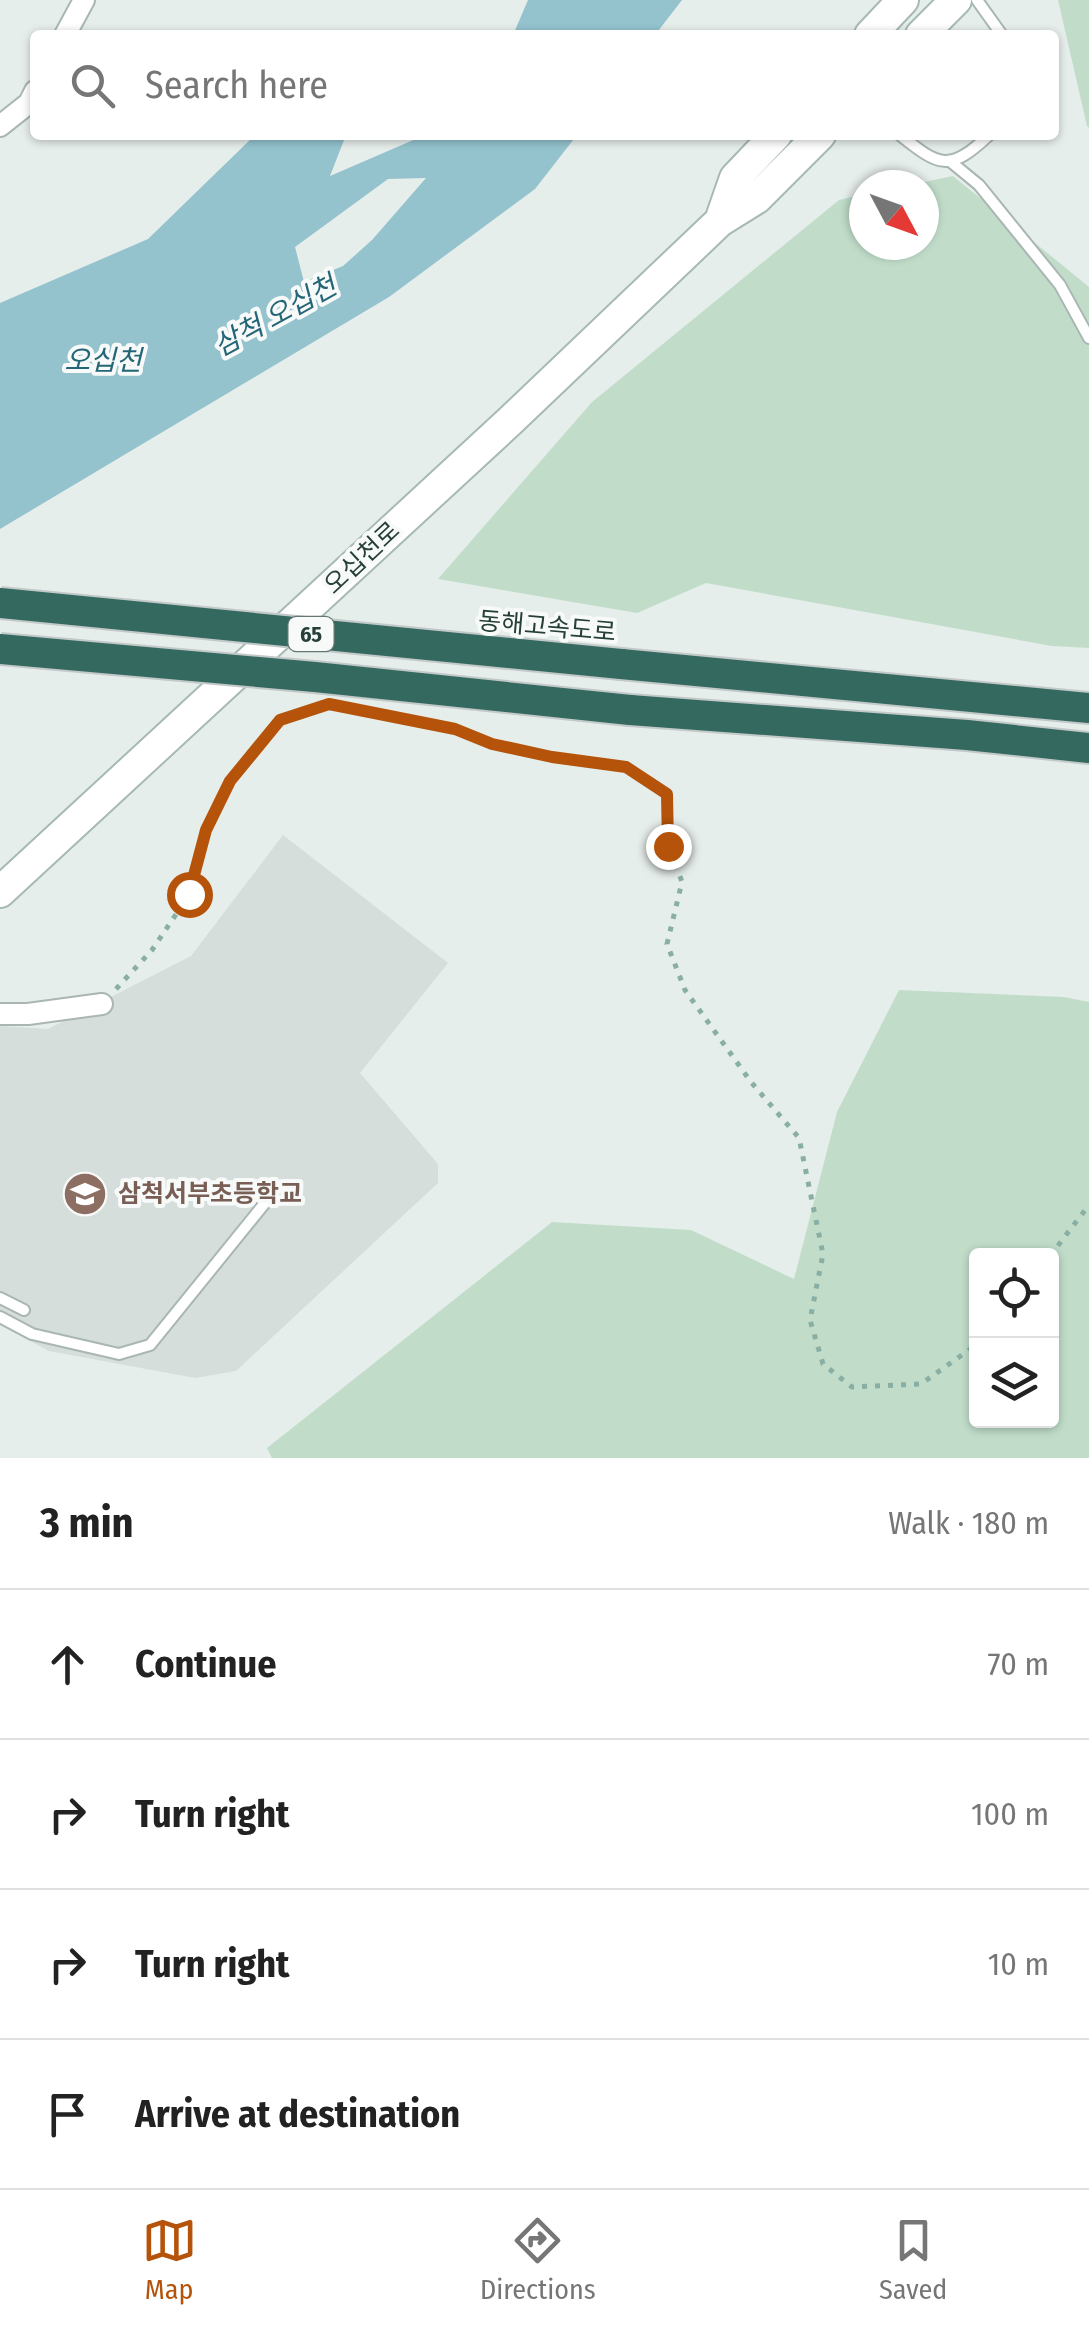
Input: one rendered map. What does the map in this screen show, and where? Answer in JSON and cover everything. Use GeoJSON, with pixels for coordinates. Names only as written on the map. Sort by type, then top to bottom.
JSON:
{"type":"FeatureCollection","features":[{"type":"Feature","properties":{"kind":"highway","name":"동해고속도로"},"geometry":{"type":"LineString","coordinates":[[0,603],[1089,708]]}},
{"type":"Feature","properties":{"kind":"highway","name":"65"},"geometry":{"type":"LineString","coordinates":[[0,649],[630,710],[1089,748]]}},
{"type":"Feature","properties":{"kind":"street"},"geometry":{"type":"LineString","coordinates":[[68,30],[84,0]]}},
{"type":"Feature","properties":{"kind":"street"},"geometry":{"type":"LineString","coordinates":[[875,30],[903,0]]}},
{"type":"Feature","properties":{"kind":"street"},"geometry":{"type":"LineString","coordinates":[[926,30],[956,0]]}},
{"type":"Feature","properties":{"kind":"street"},"geometry":{"type":"LineString","coordinates":[[0,126],[30,101]]}},
{"type":"Feature","properties":{"kind":"street","name":"오십천로"},"geometry":{"type":"LineString","coordinates":[[720,221],[736,178],[771,140]]}},
{"type":"Feature","properties":{"kind":"street","name":"오십천로"},"geometry":{"type":"LineString","coordinates":[[0,892],[481,448],[720,221],[758,198],[815,140]]}},
{"type":"Feature","properties":{"kind":"street"},"geometry":{"type":"LineString","coordinates":[[0,1014],[102,1004]]}},
{"type":"Feature","properties":{"kind":"lane"},"geometry":{"type":"LineString","coordinates":[[977,0],[998,30]]}},
{"type":"Feature","properties":{"kind":"lane"},"geometry":{"type":"LineString","coordinates":[[906,140],[931,159],[952,162],[979,185],[1060,285],[1089,338]]}},
{"type":"Feature","properties":{"kind":"lane"},"geometry":{"type":"LineString","coordinates":[[952,162],[984,140]]}},
{"type":"Feature","properties":{"kind":"lane"},"geometry":{"type":"LineString","coordinates":[[0,1317],[32,1334],[119,1354],[150,1345],[268,1198]]}},
{"type":"Feature","properties":{"kind":"lane"},"geometry":{"type":"LineString","coordinates":[[0,1298],[24,1310]]}},
{"type":"Feature","properties":{"kind":"path"},"geometry":{"type":"LineString","coordinates":[[102,1004],[152,950],[189,894],[206,830],[230,781],[280,720],[329,704]]}},
{"type":"Feature","properties":{"kind":"path"},"geometry":{"type":"LineString","coordinates":[[365,711],[455,729],[492,744],[552,757],[626,767],[667,794],[668,846],[682,882],[667,944],[685,990],[751,1082],[798,1138],[823,1254],[810,1320],[822,1364],[852,1387],[921,1384],[969,1350]]}},
{"type":"Feature","properties":{"kind":"path"},"geometry":{"type":"LineString","coordinates":[[1056,1248],[1089,1205]]}},
{"type":"Feature","properties":{"kind":"shaded area"},"geometry":{"type":"Polygon","coordinates":[[[283,835],[448,963],[360,1073],[438,1164],[438,1183],[236,1371],[195,1378],[49,1351],[0,1325],[0,1026],[48,1029],[191,956],[283,835]]]}},
{"type":"Feature","properties":{"kind":"green space"},"geometry":{"type":"Polygon","coordinates":[[[1058,0],[1089,0],[1089,128],[1087,126],[1058,0]]]}},
{"type":"Feature","properties":{"kind":"green space"},"geometry":{"type":"Polygon","coordinates":[[[953,176],[1089,287],[1089,648],[1052,646],[706,583],[637,613],[438,579],[592,402],[839,200],[849,198],[849,260],[939,260],[939,179],[953,176]]]}},
{"type":"Feature","properties":{"kind":"green space"},"geometry":{"type":"Polygon","coordinates":[[[899,990],[1064,997],[1089,1002],[1089,1458],[272,1458],[267,1448],[552,1222],[691,1230],[794,1279],[837,1112],[899,990]]]}},
{"type":"Feature","properties":{"kind":"water"},"geometry":{"type":"Polygon","coordinates":[[[528,0],[682,0],[659,30],[515,30],[528,0]]]}},
{"type":"Feature","properties":{"kind":"water","name":"오십천"},"geometry":{"type":"Polygon","coordinates":[[[250,140],[344,140],[330,176],[413,140],[573,140],[535,189],[389,297],[0,529],[0,303],[148,239],[250,140]],[[426,178],[388,179],[295,247],[304,282],[343,266],[372,240],[426,178]]]}},
{"type":"Feature","properties":{"kind":"place","name":"삼척서부초등학교"},"geometry":{"type":"Point","coordinates":[85,1194]}},
{"type":"Feature","properties":{"kind":"route"},"geometry":{"type":"LineString","coordinates":[[189,894],[206,830],[230,781],[280,720],[329,704],[455,729],[492,744],[552,757],[626,767],[667,794],[668,846]]}},
{"type":"Feature","properties":{"kind":"water label","name":"삼척 오십천"},"geometry":{"type":"Point","coordinates":[275,316]}}]}
